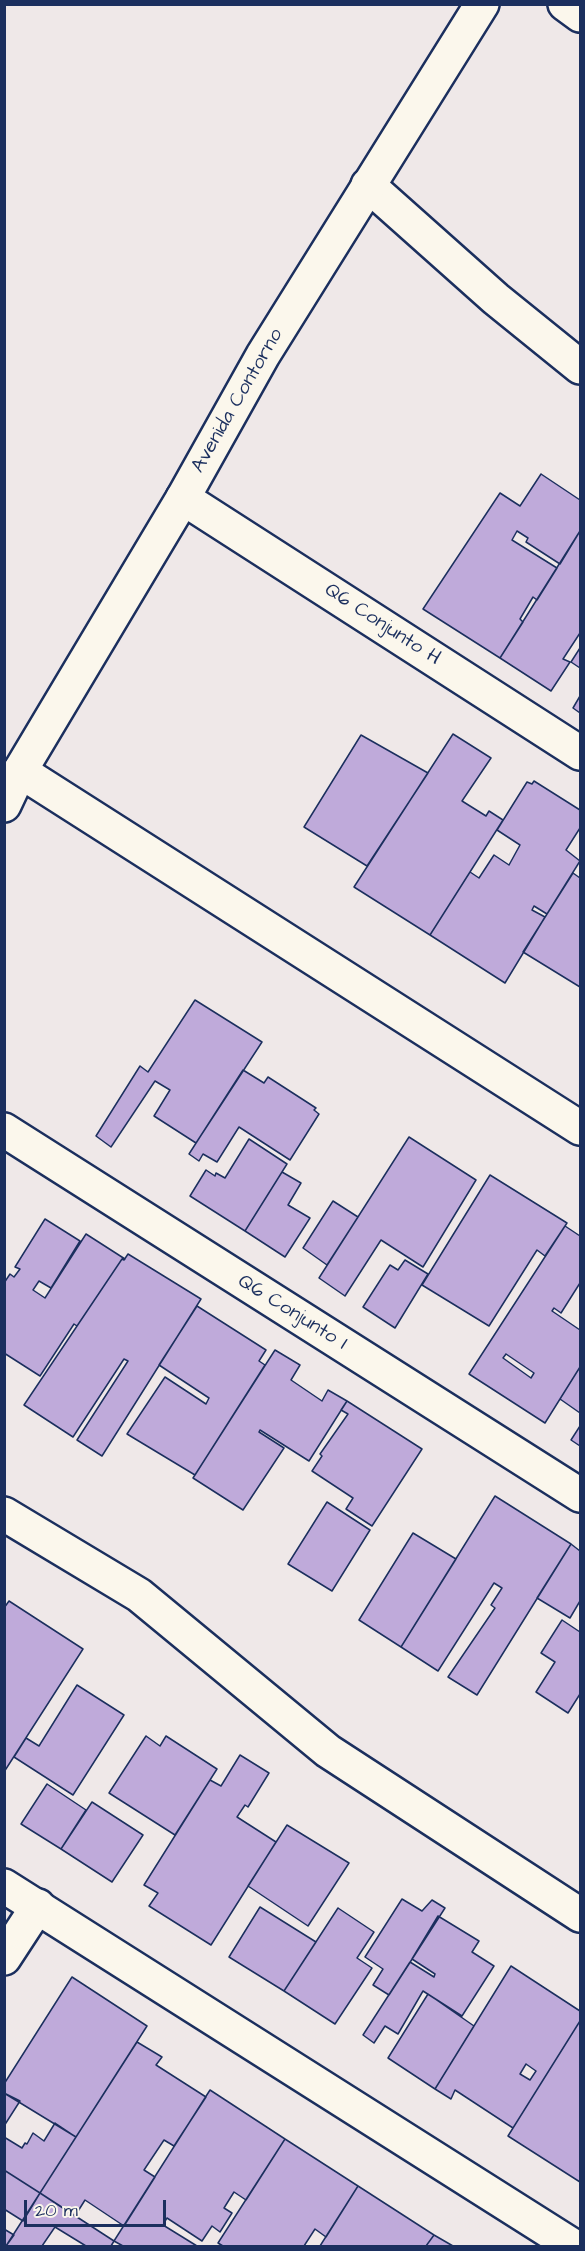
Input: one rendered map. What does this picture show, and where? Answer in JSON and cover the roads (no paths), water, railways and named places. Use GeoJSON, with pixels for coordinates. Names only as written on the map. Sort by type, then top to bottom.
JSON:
{"type":"FeatureCollection","features":[{"type":"Feature","properties":{"kind":"street","name":"Avenida Contorno"},"geometry":{"type":"LineString","coordinates":[[4,805],[20,771],[183,498],[263,355],[482,4]]}},
{"type":"Feature","properties":{"kind":"street"},"geometry":{"type":"LineString","coordinates":[[565,4],[580,15]]}},
{"type":"Feature","properties":{"kind":"street"},"geometry":{"type":"LineString","coordinates":[[368,185],[496,299],[580,367]]}},
{"type":"Feature","properties":{"kind":"street","name":"Q6 Conjunto H"},"geometry":{"type":"LineString","coordinates":[[183,498],[580,753]]}},
{"type":"Feature","properties":{"kind":"street"},"geometry":{"type":"LineString","coordinates":[[20,771],[580,1128]]}},
{"type":"Feature","properties":{"kind":"street","name":"Q6 Conjunto I"},"geometry":{"type":"LineString","coordinates":[[4,1130],[580,1495]]}},
{"type":"Feature","properties":{"kind":"street"},"geometry":{"type":"LineString","coordinates":[[4,1514],[139,1595],[328,1751],[580,1915]]}},
{"type":"Feature","properties":{"kind":"street"},"geometry":{"type":"LineString","coordinates":[[4,1886],[573,2247]]}},
{"type":"Feature","properties":{"kind":"street"},"geometry":{"type":"LineString","coordinates":[[4,1958],[38,1906]]}}]}
